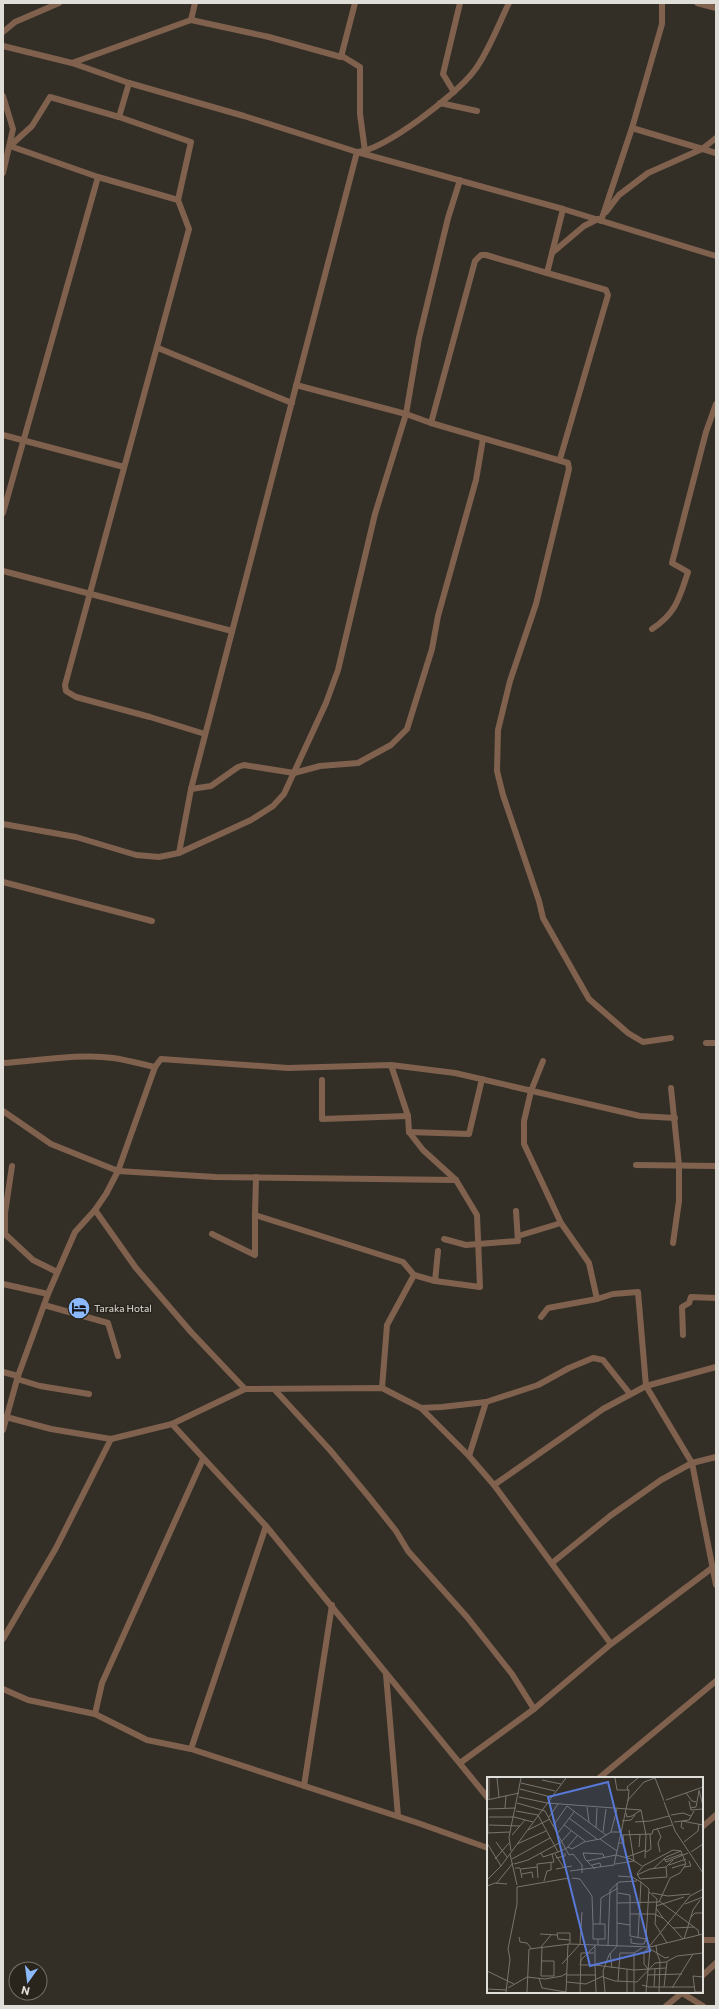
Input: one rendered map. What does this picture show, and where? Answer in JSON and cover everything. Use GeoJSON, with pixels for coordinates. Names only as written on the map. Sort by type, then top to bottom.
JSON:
{"type":"FeatureCollection","features":[{"type":"Feature","properties":{"kind":"street"},"geometry":{"type":"LineString","coordinates":[[3,32],[15,22],[59,3]]}},
{"type":"Feature","properties":{"kind":"street"},"geometry":{"type":"LineString","coordinates":[[191,20],[195,3]]}},
{"type":"Feature","properties":{"kind":"street"},"geometry":{"type":"LineString","coordinates":[[342,56],[356,3]]}},
{"type":"Feature","properties":{"kind":"street"},"geometry":{"type":"LineString","coordinates":[[454,92],[443,74],[460,3]]}},
{"type":"Feature","properties":{"kind":"street"},"geometry":{"type":"LineString","coordinates":[[357,152],[365,151],[404,130],[454,92],[474,71],[510,3]]}},
{"type":"Feature","properties":{"kind":"street"},"geometry":{"type":"LineString","coordinates":[[600,219],[632,128],[662,24],[662,3]]}},
{"type":"Feature","properties":{"kind":"street"},"geometry":{"type":"LineString","coordinates":[[697,3],[716,8]]}},
{"type":"Feature","properties":{"kind":"street"},"geometry":{"type":"LineString","coordinates":[[72,63],[191,20],[269,37],[342,56],[360,67],[360,114],[365,151]]}},
{"type":"Feature","properties":{"kind":"street"},"geometry":{"type":"LineString","coordinates":[[3,46],[72,63],[129,83],[244,116],[357,152],[600,219],[716,256]]}},
{"type":"Feature","properties":{"kind":"street"},"geometry":{"type":"LineString","coordinates":[[119,117],[129,83]]}},
{"type":"Feature","properties":{"kind":"street"},"geometry":{"type":"LineString","coordinates":[[3,96],[13,129],[3,173]]}},
{"type":"Feature","properties":{"kind":"street"},"geometry":{"type":"LineString","coordinates":[[10,146],[32,126],[50,97],[119,117],[191,142],[178,200],[189,229],[158,348],[65,685],[66,691],[76,697],[205,734]]}},
{"type":"Feature","properties":{"kind":"street"},"geometry":{"type":"LineString","coordinates":[[440,102],[477,111]]}},
{"type":"Feature","properties":{"kind":"street"},"geometry":{"type":"LineString","coordinates":[[632,128],[716,153]]}},
{"type":"Feature","properties":{"kind":"street"},"geometry":{"type":"LineString","coordinates":[[552,253],[584,226],[600,219],[619,195],[648,173],[702,149],[716,138]]}},
{"type":"Feature","properties":{"kind":"street"},"geometry":{"type":"LineString","coordinates":[[10,146],[98,177],[178,200]]}},
{"type":"Feature","properties":{"kind":"street"},"geometry":{"type":"LineString","coordinates":[[179,853],[191,789],[357,152]]}},
{"type":"Feature","properties":{"kind":"street"},"geometry":{"type":"LineString","coordinates":[[3,513],[98,177]]}},
{"type":"Feature","properties":{"kind":"street"},"geometry":{"type":"LineString","coordinates":[[3,824],[76,837],[117,850],[149,857],[179,853],[251,820],[273,806],[284,794],[326,703],[338,670],[375,514],[406,414],[419,338],[448,218],[460,180]]}},
{"type":"Feature","properties":{"kind":"street"},"geometry":{"type":"LineString","coordinates":[[547,273],[563,209]]}},
{"type":"Feature","properties":{"kind":"street"},"geometry":{"type":"LineString","coordinates":[[431,423],[475,261],[481,255],[486,255],[606,290],[608,295],[560,459]]}},
{"type":"Feature","properties":{"kind":"street"},"geometry":{"type":"LineString","coordinates":[[158,348],[292,403]]}},
{"type":"Feature","properties":{"kind":"street"},"geometry":{"type":"LineString","coordinates":[[296,385],[406,414],[483,439],[560,459],[568,463],[569,469],[536,604],[500,714],[497,740],[497,771],[543,918],[589,999],[628,1033],[643,1042],[671,1038]]}},
{"type":"Feature","properties":{"kind":"street"},"geometry":{"type":"LineString","coordinates":[[652,630],[666,620],[678,604],[688,572],[672,563],[706,432],[716,404]]}},
{"type":"Feature","properties":{"kind":"street"},"geometry":{"type":"LineString","coordinates":[[3,435],[124,467]]}},
{"type":"Feature","properties":{"kind":"street"},"geometry":{"type":"LineString","coordinates":[[191,789],[211,786],[238,767],[244,765],[294,773],[320,766],[358,763],[391,745],[407,729],[432,649],[438,616],[476,480],[483,439]]}},
{"type":"Feature","properties":{"kind":"street"},"geometry":{"type":"LineString","coordinates":[[3,571],[232,631]]}},
{"type":"Feature","properties":{"kind":"street"},"geometry":{"type":"LineString","coordinates":[[3,882],[152,921]]}},
{"type":"Feature","properties":{"kind":"street"},"geometry":{"type":"LineString","coordinates":[[706,1043],[716,1043]]}},
{"type":"Feature","properties":{"kind":"street"},"geometry":{"type":"LineString","coordinates":[[3,1063],[65,1058],[112,1058],[155,1068]]}},
{"type":"Feature","properties":{"kind":"street"},"geometry":{"type":"LineString","coordinates":[[3,1430],[17,1378],[57,1272],[75,1232],[95,1210],[106,1194],[118,1171],[155,1068],[161,1059],[288,1068],[391,1065],[455,1072],[640,1116],[675,1118]]}},
{"type":"Feature","properties":{"kind":"street"},"geometry":{"type":"LineString","coordinates":[[543,1061],[531,1091],[524,1120],[524,1144],[561,1223],[589,1263],[597,1299]]}},
{"type":"Feature","properties":{"kind":"street"},"geometry":{"type":"LineString","coordinates":[[255,1215],[403,1262],[414,1275],[435,1281],[480,1287],[477,1214],[456,1180],[423,1150],[408,1132],[408,1116],[391,1065]]}},
{"type":"Feature","properties":{"kind":"street"},"geometry":{"type":"LineString","coordinates":[[408,1132],[469,1134],[482,1079]]}},
{"type":"Feature","properties":{"kind":"street"},"geometry":{"type":"LineString","coordinates":[[322,1080],[322,1119],[408,1116]]}},
{"type":"Feature","properties":{"kind":"street"},"geometry":{"type":"LineString","coordinates":[[671,1088],[675,1118],[678,1165],[678,1201],[673,1243]]}},
{"type":"Feature","properties":{"kind":"street"},"geometry":{"type":"LineString","coordinates":[[3,1110],[51,1144],[118,1171],[214,1177],[456,1180]]}},
{"type":"Feature","properties":{"kind":"street"},"geometry":{"type":"LineString","coordinates":[[12,1166],[4,1212],[5,1234],[33,1260],[57,1272]]}},
{"type":"Feature","properties":{"kind":"street"},"geometry":{"type":"LineString","coordinates":[[636,1166],[716,1166]]}},
{"type":"Feature","properties":{"kind":"street"},"geometry":{"type":"LineString","coordinates":[[212,1234],[255,1255],[256,1177]]}},
{"type":"Feature","properties":{"kind":"street"},"geometry":{"type":"LineString","coordinates":[[95,1210],[136,1268],[191,1332],[245,1389]]}},
{"type":"Feature","properties":{"kind":"street"},"geometry":{"type":"LineString","coordinates":[[444,1239],[466,1245],[518,1241],[516,1211]]}},
{"type":"Feature","properties":{"kind":"street"},"geometry":{"type":"LineString","coordinates":[[518,1236],[561,1223]]}},
{"type":"Feature","properties":{"kind":"street"},"geometry":{"type":"LineString","coordinates":[[435,1281],[438,1251]]}},
{"type":"Feature","properties":{"kind":"street"},"geometry":{"type":"LineString","coordinates":[[382,1388],[387,1325],[414,1275]]}},
{"type":"Feature","properties":{"kind":"street"},"geometry":{"type":"LineString","coordinates":[[3,1284],[48,1294]]}},
{"type":"Feature","properties":{"kind":"street"},"geometry":{"type":"LineString","coordinates":[[541,1317],[548,1308],[597,1299],[613,1294],[638,1292],[646,1386],[692,1463],[716,1585]]}},
{"type":"Feature","properties":{"kind":"street"},"geometry":{"type":"LineString","coordinates":[[683,1335],[682,1307],[689,1303],[691,1297],[716,1298]]}},
{"type":"Feature","properties":{"kind":"street"},"geometry":{"type":"LineString","coordinates":[[44,1305],[108,1323],[118,1356]]}},
{"type":"Feature","properties":{"kind":"street"},"geometry":{"type":"LineString","coordinates":[[421,1408],[486,1402],[544,1383],[569,1368],[594,1358],[603,1360],[630,1394]]}},
{"type":"Feature","properties":{"kind":"street"},"geometry":{"type":"LineString","coordinates":[[494,1485],[597,1413],[630,1394],[646,1386],[716,1367]]}},
{"type":"Feature","properties":{"kind":"street"},"geometry":{"type":"LineString","coordinates":[[3,1372],[40,1386],[89,1394]]}},
{"type":"Feature","properties":{"kind":"street"},"geometry":{"type":"LineString","coordinates":[[6,1417],[51,1429],[111,1439],[172,1424],[245,1389],[382,1388],[421,1408],[469,1456],[494,1485],[611,1644]]}},
{"type":"Feature","properties":{"kind":"street"},"geometry":{"type":"LineString","coordinates":[[274,1389],[330,1450],[369,1496],[396,1531],[408,1551],[466,1617],[512,1674],[534,1709]]}},
{"type":"Feature","properties":{"kind":"street"},"geometry":{"type":"LineString","coordinates":[[469,1456],[486,1402]]}},
{"type":"Feature","properties":{"kind":"street"},"geometry":{"type":"LineString","coordinates":[[172,1424],[266,1526],[487,1797]]}},
{"type":"Feature","properties":{"kind":"street"},"geometry":{"type":"LineString","coordinates":[[3,1639],[56,1548],[111,1439]]}},
{"type":"Feature","properties":{"kind":"street"},"geometry":{"type":"LineString","coordinates":[[552,1563],[610,1516],[661,1480],[692,1463],[716,1457]]}},
{"type":"Feature","properties":{"kind":"street"},"geometry":{"type":"LineString","coordinates":[[96,1714],[102,1683],[204,1459]]}},
{"type":"Feature","properties":{"kind":"street"},"geometry":{"type":"LineString","coordinates":[[191,1749],[266,1526]]}},
{"type":"Feature","properties":{"kind":"street"},"geometry":{"type":"LineString","coordinates":[[460,1763],[534,1709],[611,1644],[712,1568]]}},
{"type":"Feature","properties":{"kind":"street"},"geometry":{"type":"LineString","coordinates":[[304,1786],[332,1605]]}},
{"type":"Feature","properties":{"kind":"street"},"geometry":{"type":"LineString","coordinates":[[386,1674],[398,1816]]}},
{"type":"Feature","properties":{"kind":"street"},"geometry":{"type":"LineString","coordinates":[[600,1777],[716,1680]]}},
{"type":"Feature","properties":{"kind":"street"},"geometry":{"type":"LineString","coordinates":[[3,1689],[28,1700],[96,1714],[147,1740],[191,1749],[398,1816],[487,1848]]}},
{"type":"Feature","properties":{"kind":"street"},"geometry":{"type":"LineString","coordinates":[[703,1826],[716,1815]]}},
{"type":"Feature","properties":{"kind":"street"},"geometry":{"type":"LineString","coordinates":[[703,1940],[716,1940]]}},
{"type":"Feature","properties":{"kind":"street"},"geometry":{"type":"LineString","coordinates":[[703,1975],[716,1963]]}},
{"type":"Feature","properties":{"kind":"street"},"geometry":{"type":"LineString","coordinates":[[666,2006],[682,1993]]}},
{"type":"Feature","properties":{"kind":"street"},"geometry":{"type":"LineString","coordinates":[[684,1993],[703,2006]]}},
{"type":"Feature","properties":{"kind":"place","name":"Taraka Hotal"},"geometry":{"type":"Point","coordinates":[79,1308]}}]}
